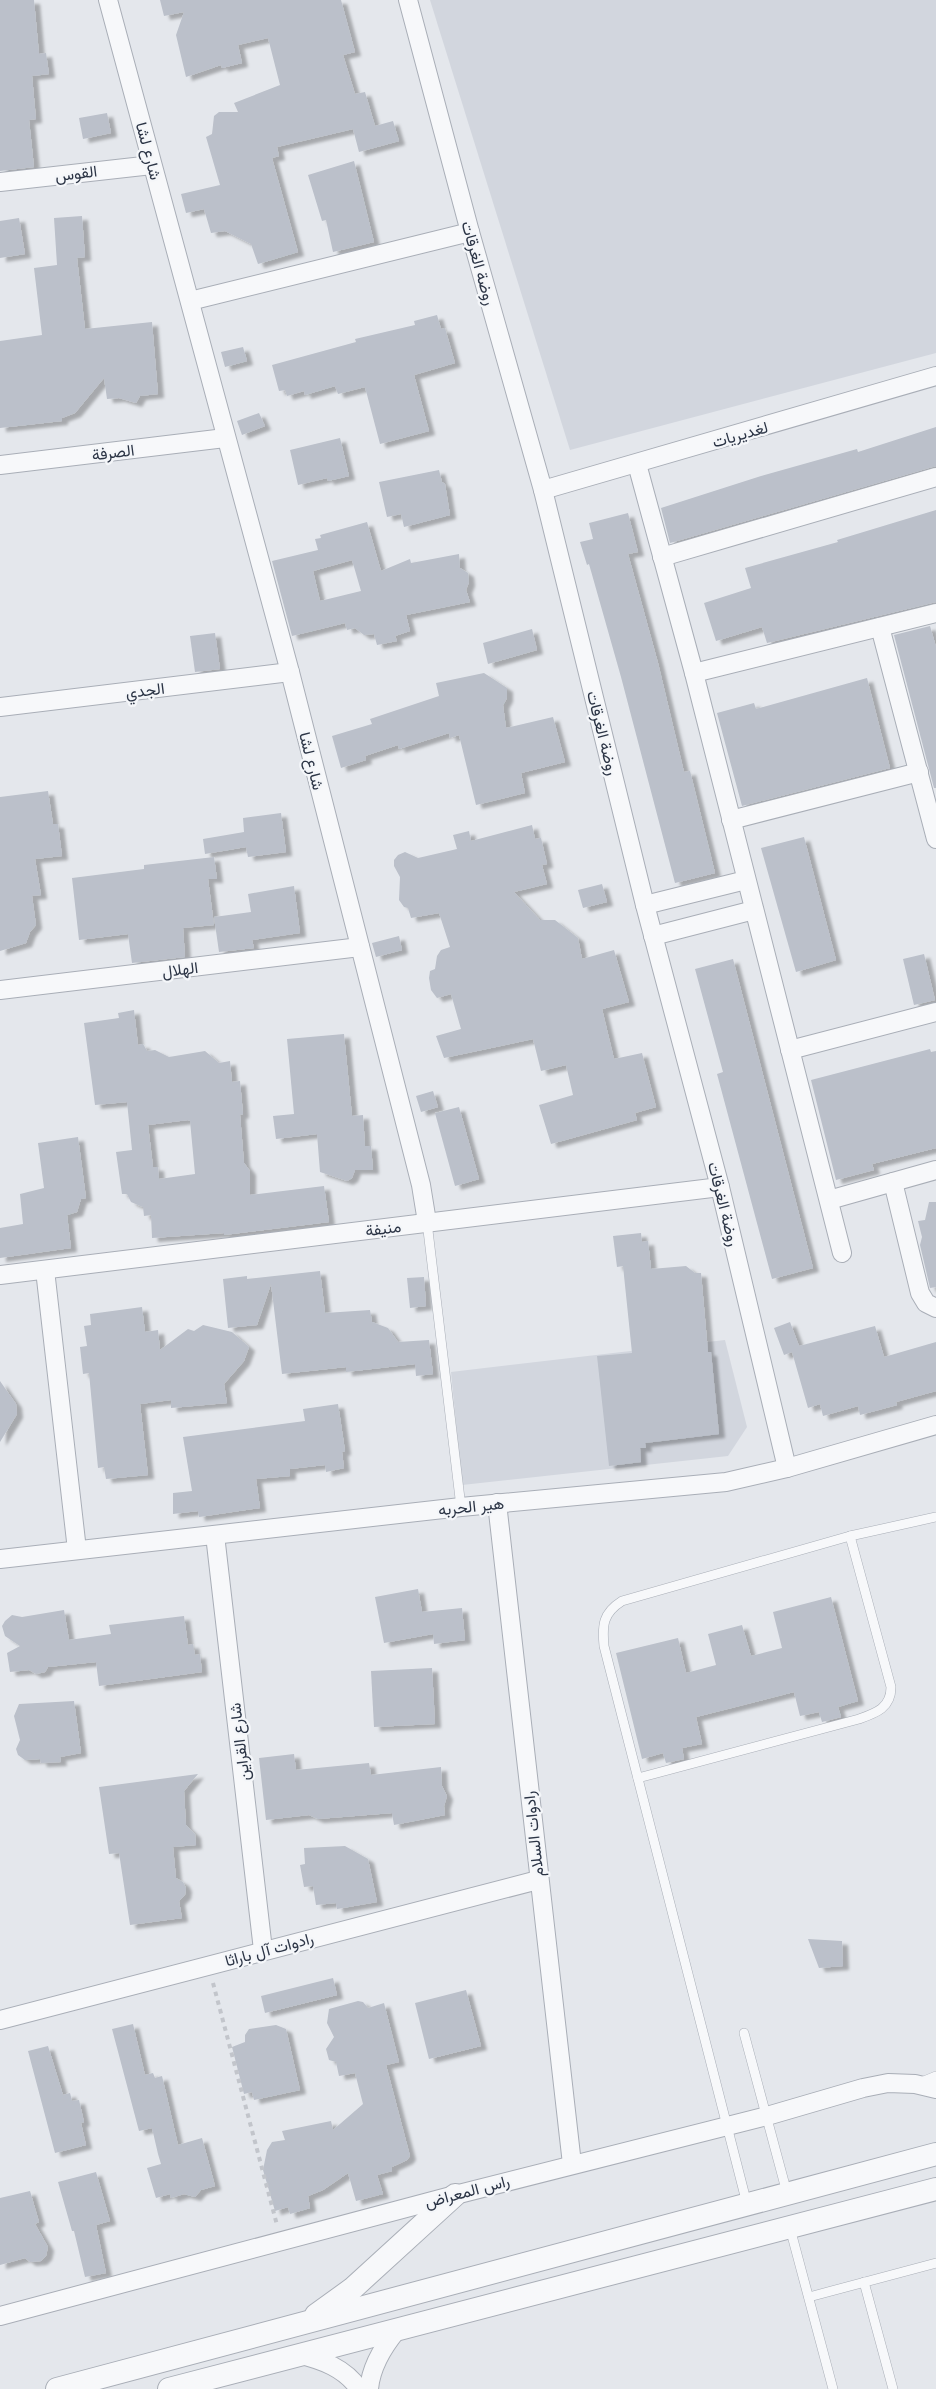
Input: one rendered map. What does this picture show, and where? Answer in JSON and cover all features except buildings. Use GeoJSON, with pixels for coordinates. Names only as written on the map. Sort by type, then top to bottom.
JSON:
{"type":"FeatureCollection","features":[{"type":"Feature","properties":{"kind":"street","name":"شارع لشا"},"geometry":{"type":"LineString","coordinates":[[108,0],[290,672],[421,1185],[427,1222]]}},
{"type":"Feature","properties":{"kind":"street","name":"روضة الغرقات"},"geometry":{"type":"LineString","coordinates":[[408,0],[470,232],[543,490],[645,905],[720,1187],[787,1468]]}},
{"type":"Feature","properties":{"kind":"street","name":"القوس"},"geometry":{"type":"LineString","coordinates":[[0,182],[152,165]]}},
{"type":"Feature","properties":{"kind":"street"},"geometry":{"type":"LineString","coordinates":[[190,301],[470,232]]}},
{"type":"Feature","properties":{"kind":"street","name":"لغديريات"},"geometry":{"type":"LineString","coordinates":[[543,490],[936,376]]}},
{"type":"Feature","properties":{"kind":"street","name":"الصرفة"},"geometry":{"type":"LineString","coordinates":[[0,465],[225,438]]}},
{"type":"Feature","properties":{"kind":"street"},"geometry":{"type":"LineString","coordinates":[[637,464],[694,673],[842,1253]]}},
{"type":"Feature","properties":{"kind":"street"},"geometry":{"type":"LineString","coordinates":[[662,557],[936,477]]}},
{"type":"Feature","properties":{"kind":"street"},"geometry":{"type":"LineString","coordinates":[[694,673],[936,613]]}},
{"type":"Feature","properties":{"kind":"street"},"geometry":{"type":"LineString","coordinates":[[880,627],[936,839]]}},
{"type":"Feature","properties":{"kind":"street","name":"الجدي"},"geometry":{"type":"LineString","coordinates":[[0,707],[290,672]]}},
{"type":"Feature","properties":{"kind":"street"},"geometry":{"type":"LineString","coordinates":[[731,820],[919,772]]}},
{"type":"Feature","properties":{"kind":"street"},"geometry":{"type":"LineString","coordinates":[[645,905],[746,880]]}},
{"type":"Feature","properties":{"kind":"street"},"geometry":{"type":"LineString","coordinates":[[653,936],[754,910]]}},
{"type":"Feature","properties":{"kind":"street","name":"الهلال"},"geometry":{"type":"LineString","coordinates":[[0,990],[360,947]]}},
{"type":"Feature","properties":{"kind":"street"},"geometry":{"type":"LineString","coordinates":[[790,1050],[936,1012]]}},
{"type":"Feature","properties":{"kind":"street"},"geometry":{"type":"LineString","coordinates":[[829,1200],[936,1170]]}},
{"type":"Feature","properties":{"kind":"street"},"geometry":{"type":"LineString","coordinates":[[893,1182],[920,1293],[926,1303],[936,1308]]}},
{"type":"Feature","properties":{"kind":"street","name":"منيفة"},"geometry":{"type":"LineString","coordinates":[[0,1275],[720,1187]]}},
{"type":"Feature","properties":{"kind":"street"},"geometry":{"type":"LineString","coordinates":[[45,1270],[77,1550]]}},
{"type":"Feature","properties":{"kind":"street","name":"هير الحربه"},"geometry":{"type":"LineString","coordinates":[[0,1559],[497,1503],[726,1482],[787,1468],[936,1425]]}},
{"type":"Feature","properties":{"kind":"street","name":"رادوات السلام"},"geometry":{"type":"LineString","coordinates":[[497,1503],[572,2164]]}},
{"type":"Feature","properties":{"kind":"street","name":"شارع القراين"},"geometry":{"type":"LineString","coordinates":[[214,1535],[263,1950]]}},
{"type":"Feature","properties":{"kind":"street","name":"رادوات آل باراثا"},"geometry":{"type":"LineString","coordinates":[[0,2020],[538,1880]]}},
{"type":"Feature","properties":{"kind":"street","name":"راس المعراض"},"geometry":{"type":"LineString","coordinates":[[0,2316],[455,2194],[726,2127],[863,2088],[888,2083],[915,2084],[936,2089]]}},
{"type":"Feature","properties":{"kind":"street"},"geometry":{"type":"LineString","coordinates":[[57,2389],[936,2154]]}},
{"type":"Feature","properties":{"kind":"street"},"geometry":{"type":"LineString","coordinates":[[169,2389],[936,2189]]}},
{"type":"Feature","properties":{"kind":"street"},"geometry":{"type":"LineString","coordinates":[[302,2325],[352,2289],[455,2194]]}},
{"type":"Feature","properties":{"kind":"street"},"geometry":{"type":"LineString","coordinates":[[369,2389],[375,2363],[397,2330]]}},
{"type":"Feature","properties":{"kind":"street"},"geometry":{"type":"LineString","coordinates":[[298,2355],[318,2360],[338,2369],[359,2389]]}},
{"type":"Feature","properties":{"kind":"lane"},"geometry":{"type":"LineString","coordinates":[[427,1222],[461,1507]]}},
{"type":"Feature","properties":{"kind":"lane"},"geometry":{"type":"LineString","coordinates":[[747,2204],[604,1646],[602,1629],[604,1617],[622,1601],[850,1536],[936,1517]]}},
{"type":"Feature","properties":{"kind":"lane"},"geometry":{"type":"LineString","coordinates":[[638,1778],[859,1719],[877,1712],[887,1704],[891,1696],[891,1687],[850,1536]]}},
{"type":"Feature","properties":{"kind":"lane"},"geometry":{"type":"LineString","coordinates":[[744,2033],[788,2193]]}},
{"type":"Feature","properties":{"kind":"lane"},"geometry":{"type":"LineString","coordinates":[[915,2084],[936,2076]]}},
{"type":"Feature","properties":{"kind":"lane"},"geometry":{"type":"LineString","coordinates":[[790,2228],[833,2389]]}},
{"type":"Feature","properties":{"kind":"lane"},"geometry":{"type":"LineString","coordinates":[[809,2297],[934,2264],[936,2275]]}},
{"type":"Feature","properties":{"kind":"lane"},"geometry":{"type":"LineString","coordinates":[[864,2282],[893,2389]]}},
{"type":"Feature","properties":{"kind":"path"},"geometry":{"type":"LineString","coordinates":[[207,1965],[281,2241]]}},
{"type":"Feature","properties":{"kind":"shaded area"},"geometry":{"type":"Polygon","coordinates":[[[430,0],[936,0],[936,353],[570,450],[430,0]]]}},
{"type":"Feature","properties":{"kind":"shaded area"},"geometry":{"type":"Polygon","coordinates":[[[725,1340],[747,1427],[728,1456],[462,1485],[451,1372],[725,1340]]]}}]}
